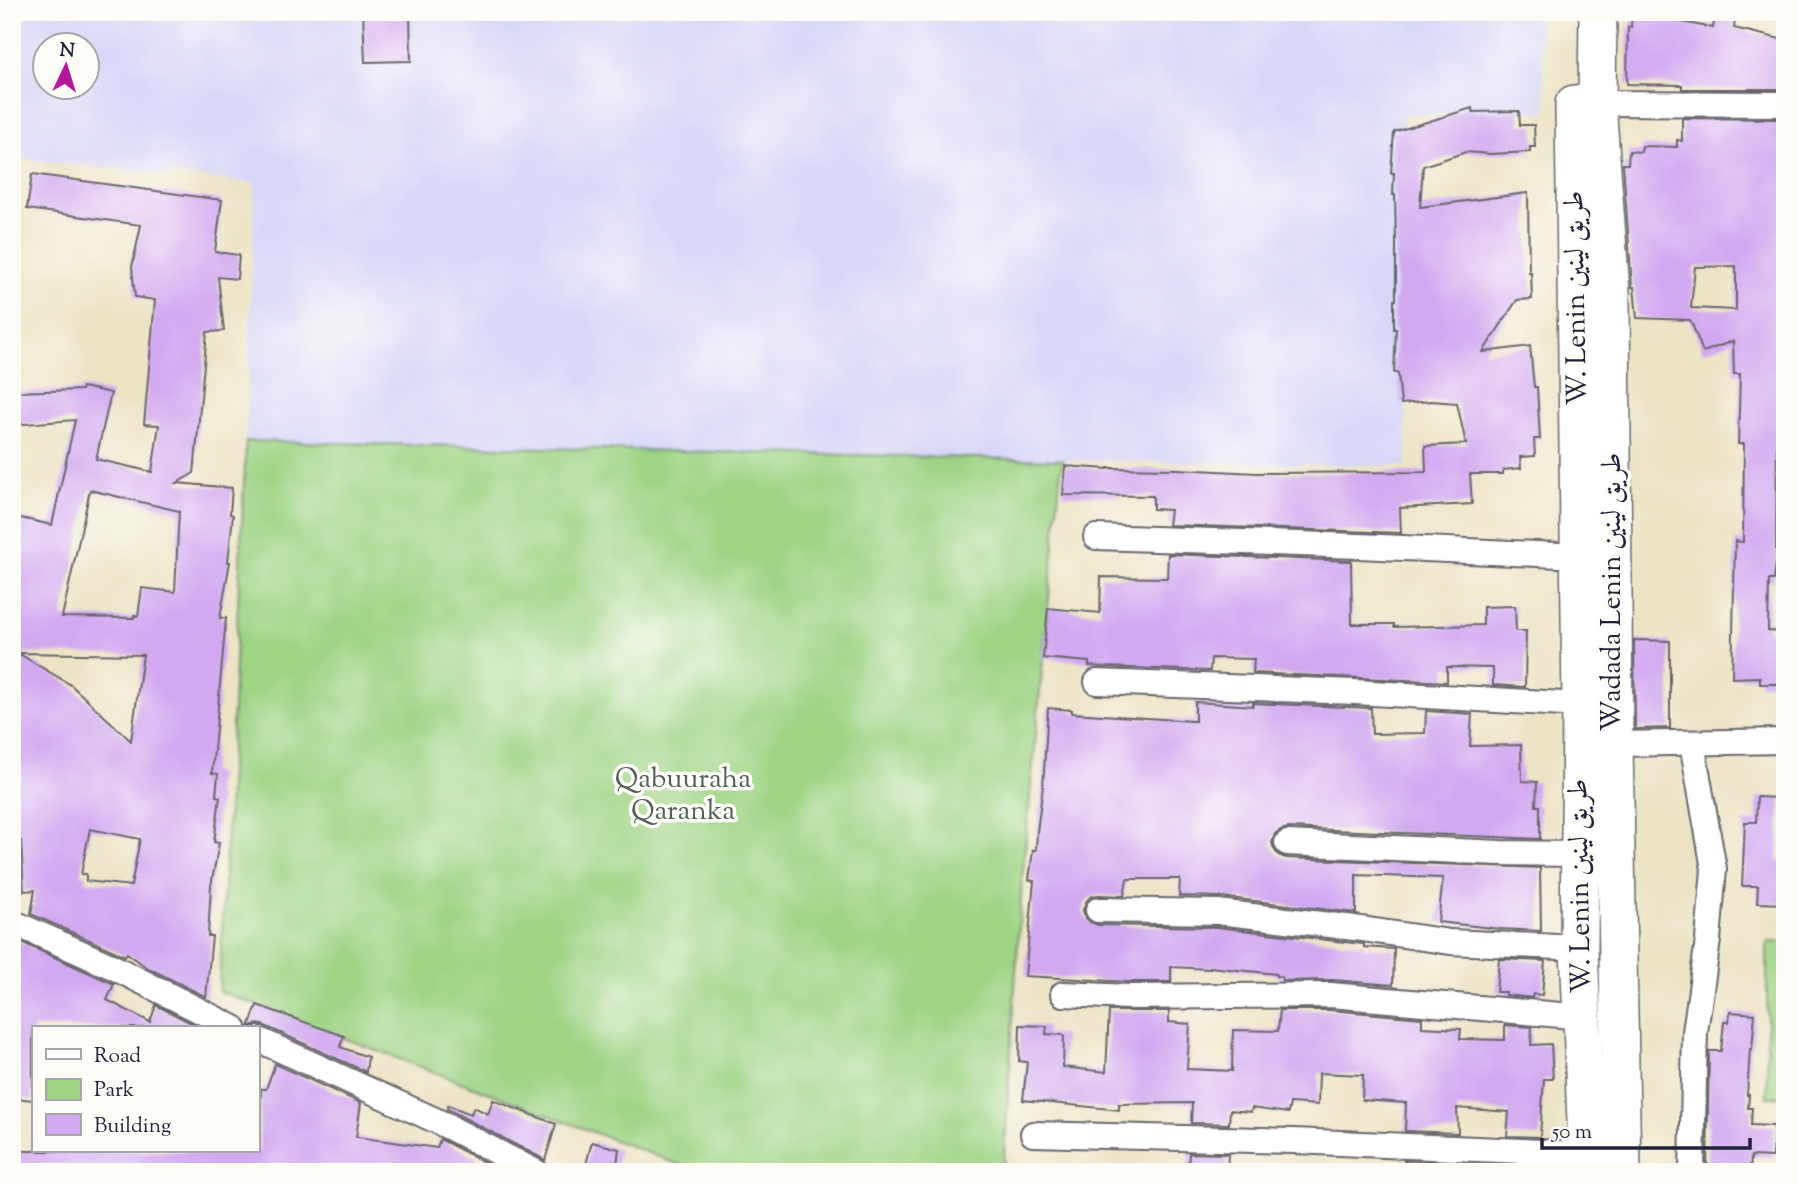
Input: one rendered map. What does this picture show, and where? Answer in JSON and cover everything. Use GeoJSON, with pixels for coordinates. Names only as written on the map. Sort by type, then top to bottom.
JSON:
{"type":"FeatureCollection","features":[{"type":"Feature","properties":{"kind":"main road","name":"W. Lenin طريق لينين"},"geometry":{"type":"LineString","coordinates":[[1574,12],[1581,705],[1579,948],[1588,1163]]}},
{"type":"Feature","properties":{"kind":"main road","name":"Wadada Lenin طريق لينين"},"geometry":{"type":"LineString","coordinates":[[1598,12],[1597,103],[1611,291],[1614,744],[1622,1172]]}},
{"type":"Feature","properties":{"kind":"street"},"geometry":{"type":"LineString","coordinates":[[1597,103],[1785,104]]}},
{"type":"Feature","properties":{"kind":"street"},"geometry":{"type":"LineString","coordinates":[[1096,537],[1580,556]]}},
{"type":"Feature","properties":{"kind":"street"},"geometry":{"type":"LineString","coordinates":[[1097,682],[1355,692],[1581,705]]}},
{"type":"Feature","properties":{"kind":"street"},"geometry":{"type":"LineString","coordinates":[[1614,744],[1785,741]]}},
{"type":"Feature","properties":{"kind":"street"},"geometry":{"type":"LineString","coordinates":[[1692,743],[1714,869],[1708,940],[1695,1032],[1692,1172]]}},
{"type":"Feature","properties":{"kind":"street"},"geometry":{"type":"LineString","coordinates":[[1287,842],[1500,853],[1579,854]]}},
{"type":"Feature","properties":{"kind":"street"},"geometry":{"type":"LineString","coordinates":[[1098,911],[1218,912],[1450,942],[1579,948]]}},
{"type":"Feature","properties":{"kind":"street"},"geometry":{"type":"LineString","coordinates":[[12,922],[113,967],[230,1026]]}},
{"type":"Feature","properties":{"kind":"street"},"geometry":{"type":"LineString","coordinates":[[1063,994],[1129,997],[1331,995],[1583,1017]]}},
{"type":"Feature","properties":{"kind":"street"},"geometry":{"type":"LineString","coordinates":[[259,1040],[437,1121],[536,1172]]}},
{"type":"Feature","properties":{"kind":"street"},"geometry":{"type":"LineString","coordinates":[[1033,1134],[1294,1141],[1588,1163]]}},
{"type":"Feature","properties":{"kind":"shaded area"},"geometry":{"type":"Polygon","coordinates":[[[12,12],[1538,12],[1546,111],[1404,115],[1406,466],[246,441],[255,183],[12,158],[12,12]]]}},
{"type":"Feature","properties":{"kind":"green space","name":"Qabuuraha Qaranka"},"geometry":{"type":"Polygon","coordinates":[[[246,441],[1062,460],[1022,880],[1003,1172],[699,1172],[219,991],[246,441]]]}},
{"type":"Feature","properties":{"kind":"green space"},"geometry":{"type":"Polygon","coordinates":[[[1767,942],[1785,942],[1785,1096],[1767,1097],[1767,942]]]}},
{"type":"Feature","properties":{"kind":"building"},"geometry":{"type":"Polygon","coordinates":[[[363,12],[410,12],[411,61],[365,62],[363,12]]]}},
{"type":"Feature","properties":{"kind":"building"},"geometry":{"type":"Polygon","coordinates":[[[1632,12],[1713,28],[1716,12],[1736,12],[1734,28],[1785,40],[1785,89],[1682,89],[1682,85],[1627,84],[1628,27],[1631,27],[1632,12]]]}},
{"type":"Feature","properties":{"kind":"building"},"geometry":{"type":"Polygon","coordinates":[[[1472,108],[1473,112],[1519,111],[1520,125],[1534,125],[1535,147],[1530,147],[1530,152],[1466,152],[1423,166],[1420,207],[1528,193],[1532,299],[1517,300],[1483,352],[1530,346],[1534,387],[1537,387],[1540,439],[1534,439],[1535,456],[1520,457],[1521,468],[1503,470],[1503,474],[1470,474],[1472,504],[1400,508],[1401,533],[1168,525],[1170,510],[1153,509],[1153,496],[1063,495],[1065,466],[1256,473],[1426,472],[1425,446],[1466,444],[1457,403],[1431,401],[1401,404],[1398,373],[1394,373],[1396,243],[1394,173],[1391,173],[1394,132],[1472,108]]]}},
{"type":"Feature","properties":{"kind":"building"},"geometry":{"type":"Polygon","coordinates":[[[1682,118],[1785,119],[1785,331],[1781,370],[1785,370],[1785,444],[1777,444],[1777,553],[1774,580],[1769,580],[1768,631],[1785,632],[1785,684],[1760,684],[1760,677],[1732,678],[1735,541],[1743,542],[1744,444],[1738,444],[1740,374],[1734,374],[1733,341],[1703,352],[1690,319],[1637,318],[1632,287],[1623,164],[1628,164],[1629,151],[1641,152],[1642,146],[1677,147],[1677,140],[1682,141],[1682,118]],[[1736,266],[1695,267],[1691,308],[1736,310],[1736,266]]]}},
{"type":"Feature","properties":{"kind":"building"},"geometry":{"type":"Polygon","coordinates":[[[32,174],[222,200],[215,252],[239,255],[237,279],[218,277],[224,331],[207,332],[194,473],[177,483],[232,488],[230,562],[220,618],[226,618],[212,773],[218,774],[216,796],[220,797],[214,842],[219,843],[211,886],[208,936],[212,936],[206,997],[146,967],[127,953],[125,956],[31,914],[35,890],[24,891],[21,841],[12,840],[12,516],[52,525],[75,420],[12,425],[12,392],[81,390],[82,387],[111,393],[96,459],[152,472],[159,425],[144,424],[155,300],[135,297],[132,267],[141,225],[27,209],[32,174]],[[90,490],[62,617],[134,618],[134,615],[138,616],[142,588],[175,592],[179,511],[90,490]],[[18,653],[71,685],[131,741],[143,655],[18,653]],[[90,829],[81,874],[86,874],[86,881],[131,886],[140,839],[90,829]]]}},
{"type":"Feature","properties":{"kind":"building"},"geometry":{"type":"Polygon","coordinates":[[[1168,554],[1351,561],[1352,624],[1394,624],[1394,627],[1483,625],[1483,607],[1515,606],[1516,631],[1526,631],[1525,687],[1493,685],[1493,668],[1447,667],[1447,682],[1253,673],[1254,659],[1211,658],[1210,671],[1089,666],[1089,662],[1043,658],[1048,608],[1100,613],[1101,577],[1167,578],[1168,554]]]}},
{"type":"Feature","properties":{"kind":"building"},"geometry":{"type":"Polygon","coordinates":[[[1634,640],[1670,641],[1670,728],[1635,729],[1634,640]]]}},
{"type":"Feature","properties":{"kind":"building"},"geometry":{"type":"Polygon","coordinates":[[[1195,702],[1371,708],[1372,734],[1425,733],[1426,711],[1472,714],[1470,746],[1521,745],[1522,781],[1537,782],[1536,806],[1540,806],[1540,839],[1288,828],[1275,834],[1272,843],[1278,855],[1286,858],[1540,868],[1541,931],[1438,922],[1443,878],[1356,875],[1356,913],[1220,897],[1179,896],[1180,879],[1127,879],[1124,896],[1090,897],[1083,910],[1090,922],[1098,925],[1217,927],[1394,949],[1393,985],[1332,980],[1282,981],[1282,977],[1276,974],[1210,967],[1171,967],[1171,982],[1025,976],[1034,881],[1029,880],[1033,850],[1036,850],[1048,708],[1072,710],[1072,713],[1195,721],[1195,702]]]}},
{"type":"Feature","properties":{"kind":"building"},"geometry":{"type":"Polygon","coordinates":[[[1757,797],[1781,798],[1778,861],[1781,861],[1781,870],[1785,870],[1785,904],[1757,903],[1758,886],[1742,886],[1745,822],[1756,822],[1757,797]]]}},
{"type":"Feature","properties":{"kind":"building"},"geometry":{"type":"Polygon","coordinates":[[[12,938],[114,984],[107,1000],[150,1022],[156,1005],[197,1026],[32,1026],[32,1100],[12,1098],[12,938]]]}},
{"type":"Feature","properties":{"kind":"building"},"geometry":{"type":"Polygon","coordinates":[[[1499,959],[1545,961],[1542,995],[1533,994],[1532,998],[1496,992],[1499,959]]]}},
{"type":"Feature","properties":{"kind":"building"},"geometry":{"type":"Polygon","coordinates":[[[257,1005],[344,1036],[340,1047],[368,1057],[366,1072],[263,1025],[249,1026],[257,1005]]]}},
{"type":"Feature","properties":{"kind":"building"},"geometry":{"type":"Polygon","coordinates":[[[1280,1010],[1330,1010],[1422,1018],[1422,1027],[1461,1029],[1460,1039],[1505,1040],[1505,1025],[1532,1027],[1531,1045],[1551,1044],[1553,1079],[1544,1079],[1540,1137],[1507,1136],[1509,1112],[1457,1108],[1458,1133],[1405,1131],[1406,1103],[1362,1100],[1363,1075],[1319,1073],[1318,1105],[1290,1103],[1288,1113],[1252,1108],[1251,1112],[1230,1110],[1229,1124],[1191,1123],[1192,1103],[1119,1104],[1119,1110],[1023,1100],[1027,1062],[1019,1061],[1020,1025],[1047,1026],[1046,1034],[1064,1035],[1063,1067],[1106,1072],[1109,1011],[1169,1011],[1169,1022],[1190,1024],[1187,1069],[1232,1071],[1233,1030],[1278,1031],[1280,1010]]]}},
{"type":"Feature","properties":{"kind":"building"},"geometry":{"type":"Polygon","coordinates":[[[1730,1012],[1755,1014],[1750,1049],[1748,1108],[1752,1108],[1751,1125],[1774,1126],[1773,1157],[1751,1156],[1750,1172],[1707,1170],[1709,1051],[1721,1051],[1724,1022],[1729,1022],[1730,1012]]]}},
{"type":"Feature","properties":{"kind":"building"},"geometry":{"type":"Polygon","coordinates":[[[275,1064],[361,1103],[356,1137],[437,1148],[440,1139],[486,1163],[485,1172],[12,1172],[12,1151],[259,1152],[261,1089],[266,1089],[275,1064]]]}},
{"type":"Feature","properties":{"kind":"building"},"geometry":{"type":"Polygon","coordinates":[[[493,1100],[556,1124],[545,1160],[447,1109],[448,1105],[471,1114],[474,1107],[488,1114],[493,1100]]]}},
{"type":"Feature","properties":{"kind":"building"},"geometry":{"type":"Polygon","coordinates":[[[592,1142],[619,1149],[616,1172],[586,1164],[592,1142]]]}},
{"type":"Feature","properties":{"kind":"building"},"geometry":{"type":"Polygon","coordinates":[[[1189,1153],[1228,1154],[1227,1172],[1188,1172],[1189,1153]]]}},
{"type":"Feature","properties":{"kind":"building"},"geometry":{"type":"Polygon","coordinates":[[[1404,1161],[1460,1163],[1461,1172],[1403,1172],[1404,1161]]]}}]}
